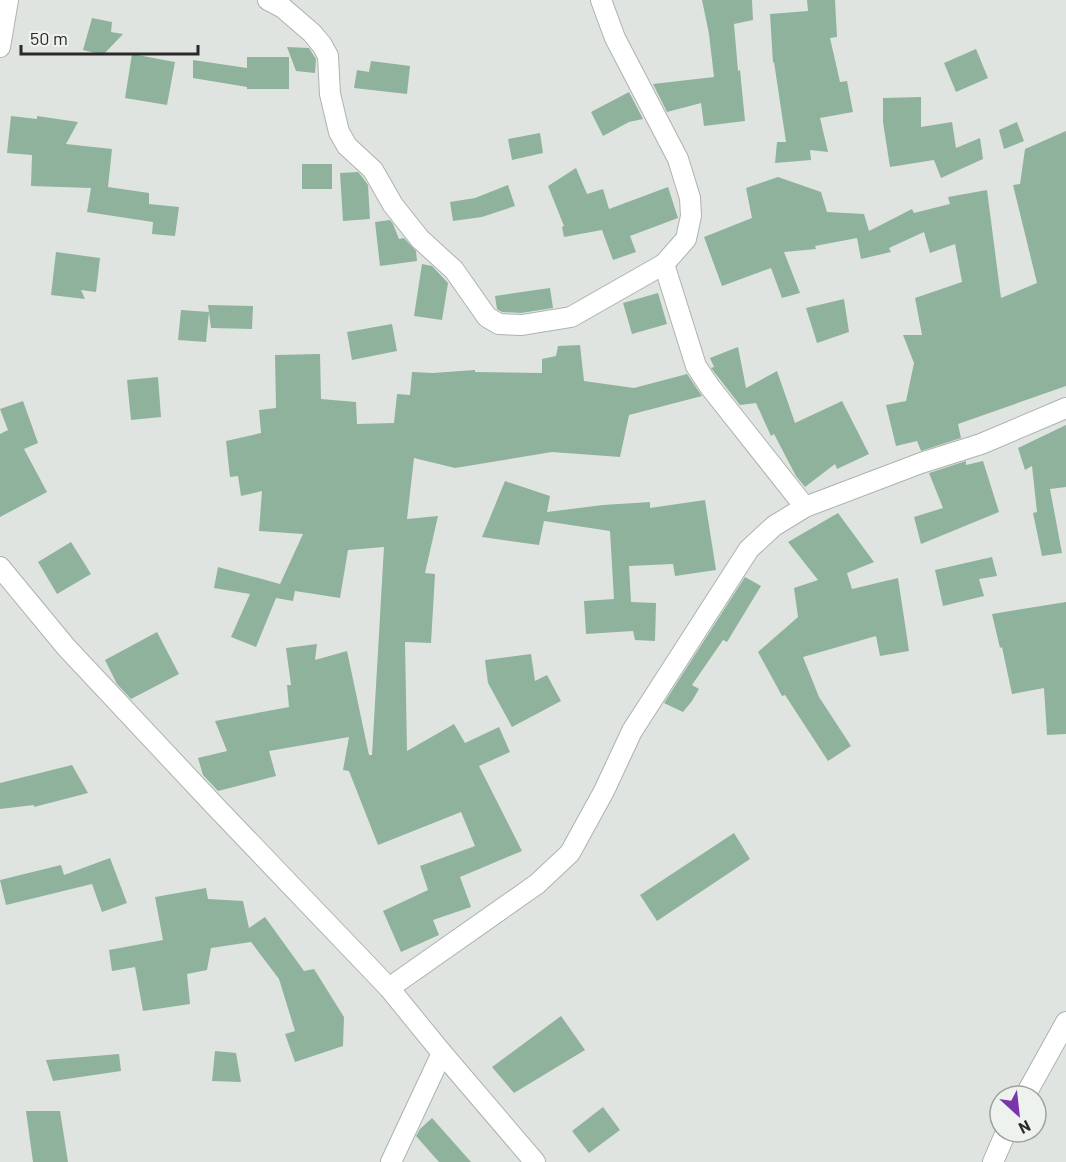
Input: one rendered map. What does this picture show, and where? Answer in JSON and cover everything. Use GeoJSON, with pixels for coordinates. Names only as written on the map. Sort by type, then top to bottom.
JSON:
{"type":"FeatureCollection","features":[{"type":"Feature","properties":{"kind":"street"},"geometry":{"type":"LineString","coordinates":[[0,47],[8,0]]}},
{"type":"Feature","properties":{"kind":"street"},"geometry":{"type":"LineString","coordinates":[[268,0],[282,8],[312,33],[322,45],[328,56],[330,94],[339,132],[347,146],[373,170],[393,205],[420,239],[453,270],[487,317],[499,324],[522,325],[571,317],[664,264],[686,239],[691,216],[690,198],[678,159],[615,38],[601,0]]}},
{"type":"Feature","properties":{"kind":"street"},"geometry":{"type":"LineString","coordinates":[[664,264],[696,366],[805,507]]}},
{"type":"Feature","properties":{"kind":"street"},"geometry":{"type":"LineString","coordinates":[[388,988],[537,884],[570,853],[604,791],[632,731],[749,549],[774,526],[805,507],[921,463],[981,444],[1066,408]]}},
{"type":"Feature","properties":{"kind":"street"},"geometry":{"type":"LineString","coordinates":[[0,567],[66,647],[388,988],[535,1162]]}},
{"type":"Feature","properties":{"kind":"street"},"geometry":{"type":"LineString","coordinates":[[1032,1084],[1066,1022]]}},
{"type":"Feature","properties":{"kind":"street"},"geometry":{"type":"LineString","coordinates":[[391,1162],[441,1053]]}},
{"type":"Feature","properties":{"kind":"street"},"geometry":{"type":"LineString","coordinates":[[993,1162],[1001,1144]]}},
{"type":"Feature","properties":{"kind":"building"},"geometry":{"type":"Polygon","coordinates":[[[702,0],[752,0],[753,20],[734,24],[745,121],[704,126],[701,103],[667,112],[653,84],[714,77],[702,0]]]}},
{"type":"Feature","properties":{"kind":"building"},"geometry":{"type":"Polygon","coordinates":[[[807,0],[835,0],[837,37],[830,38],[840,82],[847,81],[853,112],[820,118],[828,152],[810,150],[811,160],[775,163],[777,142],[786,142],[773,63],[770,14],[808,11],[807,0]]]}},
{"type":"Feature","properties":{"kind":"building"},"geometry":{"type":"Polygon","coordinates":[[[92,18],[112,22],[111,32],[123,34],[103,55],[83,50],[92,18]]]}},
{"type":"Feature","properties":{"kind":"building"},"geometry":{"type":"Polygon","coordinates":[[[287,47],[309,48],[316,59],[315,73],[296,71],[287,47]]]}},
{"type":"Feature","properties":{"kind":"building"},"geometry":{"type":"Polygon","coordinates":[[[976,49],[988,78],[956,92],[944,63],[976,49]]]}},
{"type":"Feature","properties":{"kind":"building"},"geometry":{"type":"Polygon","coordinates":[[[132,54],[175,62],[167,105],[125,98],[132,54]]]}},
{"type":"Feature","properties":{"kind":"building"},"geometry":{"type":"Polygon","coordinates":[[[247,57],[289,57],[289,89],[247,89],[247,87],[193,78],[193,60],[247,68],[247,57]]]}},
{"type":"Feature","properties":{"kind":"building"},"geometry":{"type":"Polygon","coordinates":[[[371,61],[410,66],[407,94],[354,88],[357,70],[369,72],[371,61]]]}},
{"type":"Feature","properties":{"kind":"building"},"geometry":{"type":"Polygon","coordinates":[[[629,92],[643,119],[629,122],[603,136],[591,112],[629,92]]]}},
{"type":"Feature","properties":{"kind":"building"},"geometry":{"type":"Polygon","coordinates":[[[921,97],[921,127],[952,122],[956,148],[980,138],[983,159],[941,178],[934,160],[890,167],[883,122],[883,98],[921,97]]]}},
{"type":"Feature","properties":{"kind":"building"},"geometry":{"type":"Polygon","coordinates":[[[11,116],[37,119],[37,116],[78,122],[66,144],[112,149],[108,187],[149,193],[149,204],[179,207],[175,236],[152,234],[153,222],[87,212],[91,188],[31,186],[32,155],[7,153],[11,116]]]}},
{"type":"Feature","properties":{"kind":"building"},"geometry":{"type":"Polygon","coordinates":[[[1017,122],[1024,141],[1004,149],[999,130],[1017,122]]]}},
{"type":"Feature","properties":{"kind":"building"},"geometry":{"type":"Polygon","coordinates":[[[1066,131],[1066,386],[958,424],[961,438],[921,451],[917,441],[896,446],[886,405],[906,401],[914,363],[903,335],[922,335],[915,298],[962,282],[955,244],[930,253],[924,232],[889,248],[891,252],[861,259],[857,238],[815,246],[816,249],[784,252],[800,293],[782,298],[771,268],[722,286],[704,237],[752,218],[746,188],[778,177],[821,192],[827,212],[864,214],[869,231],[912,209],[914,213],[950,204],[948,197],[987,190],[1001,298],[1037,283],[1013,185],[1020,184],[1025,149],[1066,131]]]}},
{"type":"Feature","properties":{"kind":"building"},"geometry":{"type":"Polygon","coordinates":[[[540,133],[543,153],[512,160],[508,139],[540,133]]]}},
{"type":"Feature","properties":{"kind":"building"},"geometry":{"type":"Polygon","coordinates":[[[302,164],[332,164],[332,189],[302,189],[302,164]]]}},
{"type":"Feature","properties":{"kind":"building"},"geometry":{"type":"Polygon","coordinates":[[[576,168],[587,194],[603,189],[609,209],[668,187],[678,218],[630,236],[636,252],[613,260],[602,230],[564,237],[562,227],[564,226],[548,186],[576,168]]]}},
{"type":"Feature","properties":{"kind":"building"},"geometry":{"type":"Polygon","coordinates":[[[358,172],[368,185],[370,219],[343,221],[340,173],[358,172]]]}},
{"type":"Feature","properties":{"kind":"building"},"geometry":{"type":"Polygon","coordinates":[[[508,185],[515,206],[482,217],[453,221],[450,202],[475,198],[508,185]]]}},
{"type":"Feature","properties":{"kind":"building"},"geometry":{"type":"Polygon","coordinates":[[[390,220],[399,239],[404,238],[416,251],[417,261],[380,266],[375,222],[390,220]]]}},
{"type":"Feature","properties":{"kind":"building"},"geometry":{"type":"Polygon","coordinates":[[[56,252],[100,258],[96,292],[81,290],[85,299],[51,295],[56,252]]]}},
{"type":"Feature","properties":{"kind":"building"},"geometry":{"type":"Polygon","coordinates":[[[422,264],[432,266],[448,283],[442,320],[414,316],[422,264]]]}},
{"type":"Feature","properties":{"kind":"building"},"geometry":{"type":"Polygon","coordinates":[[[550,288],[553,308],[521,313],[502,312],[497,309],[495,296],[550,288]]]}},
{"type":"Feature","properties":{"kind":"building"},"geometry":{"type":"Polygon","coordinates":[[[658,293],[667,324],[632,334],[623,303],[658,293]]]}},
{"type":"Feature","properties":{"kind":"building"},"geometry":{"type":"Polygon","coordinates":[[[844,299],[849,332],[817,343],[806,308],[844,299]]]}},
{"type":"Feature","properties":{"kind":"building"},"geometry":{"type":"Polygon","coordinates":[[[208,305],[253,306],[252,329],[211,328],[208,305]]]}},
{"type":"Feature","properties":{"kind":"building"},"geometry":{"type":"Polygon","coordinates":[[[181,310],[209,312],[206,342],[178,340],[181,310]]]}},
{"type":"Feature","properties":{"kind":"building"},"geometry":{"type":"Polygon","coordinates":[[[392,324],[397,351],[352,360],[347,332],[392,324]]]}},
{"type":"Feature","properties":{"kind":"building"},"geometry":{"type":"Polygon","coordinates":[[[580,345],[584,381],[634,388],[687,374],[702,396],[629,415],[620,457],[552,452],[455,468],[414,458],[407,519],[438,516],[425,573],[435,574],[431,643],[405,642],[407,751],[454,724],[465,743],[499,727],[510,752],[479,766],[522,851],[460,877],[471,907],[433,920],[439,935],[401,952],[383,911],[428,890],[420,866],[475,846],[461,812],[378,845],[349,771],[343,770],[349,737],[269,751],[276,776],[218,791],[203,775],[198,758],[227,751],[215,721],[289,707],[287,685],[291,685],[286,648],[317,644],[315,660],[347,651],[369,755],[372,755],[384,547],[348,550],[340,598],[295,591],[293,601],[276,598],[256,647],[231,637],[250,594],[214,588],[218,567],[280,584],[303,534],[259,531],[262,491],[241,496],[238,476],[230,477],[226,441],[261,433],[259,410],[276,408],[275,355],[320,354],[321,399],[356,402],[357,424],[394,423],[397,394],[410,395],[412,372],[475,370],[475,372],[542,373],[542,359],[556,356],[558,346],[580,345]]]}},
{"type":"Feature","properties":{"kind":"building"},"geometry":{"type":"Polygon","coordinates":[[[738,347],[746,388],[777,371],[795,423],[842,401],[869,454],[837,469],[835,464],[805,487],[796,476],[774,434],[771,436],[756,403],[740,405],[711,368],[714,367],[710,358],[738,347]]]}},
{"type":"Feature","properties":{"kind":"building"},"geometry":{"type":"Polygon","coordinates":[[[158,377],[161,417],[131,420],[127,380],[158,377]]]}},
{"type":"Feature","properties":{"kind":"building"},"geometry":{"type":"Polygon","coordinates":[[[23,401],[38,443],[24,449],[47,492],[0,517],[0,434],[8,430],[0,409],[23,401]]]}},
{"type":"Feature","properties":{"kind":"building"},"geometry":{"type":"Polygon","coordinates":[[[1066,425],[1066,487],[1050,489],[1062,553],[1042,556],[1033,513],[1037,512],[1032,466],[1025,470],[1018,448],[1066,425]]]}},
{"type":"Feature","properties":{"kind":"building"},"geometry":{"type":"Polygon","coordinates":[[[966,461],[966,465],[983,461],[999,512],[921,544],[914,517],[943,508],[929,473],[966,461]]]}},
{"type":"Feature","properties":{"kind":"building"},"geometry":{"type":"Polygon","coordinates":[[[505,481],[550,496],[547,512],[650,502],[650,508],[705,500],[716,570],[675,576],[673,564],[629,566],[631,602],[656,603],[655,641],[635,640],[633,631],[586,634],[584,601],[614,599],[610,531],[544,521],[539,545],[482,537],[505,481]]]}},
{"type":"Feature","properties":{"kind":"building"},"geometry":{"type":"Polygon","coordinates":[[[838,513],[874,562],[847,573],[852,589],[898,578],[909,651],[880,656],[876,636],[803,657],[819,697],[851,746],[828,761],[785,695],[782,696],[758,652],[798,617],[794,588],[818,580],[788,542],[838,513]]]}},
{"type":"Feature","properties":{"kind":"building"},"geometry":{"type":"Polygon","coordinates":[[[71,542],[91,574],[57,594],[38,562],[71,542]]]}},
{"type":"Feature","properties":{"kind":"building"},"geometry":{"type":"Polygon","coordinates":[[[992,557],[997,576],[979,579],[984,596],[943,606],[935,570],[992,557]]]}},
{"type":"Feature","properties":{"kind":"building"},"geometry":{"type":"Polygon","coordinates":[[[745,577],[761,586],[727,642],[723,640],[692,685],[699,689],[692,701],[683,712],[664,703],[745,577]]]}},
{"type":"Feature","properties":{"kind":"building"},"geometry":{"type":"Polygon","coordinates":[[[1066,602],[1066,734],[1047,735],[1044,688],[1012,694],[992,614],[1066,602]]]}},
{"type":"Feature","properties":{"kind":"building"},"geometry":{"type":"Polygon","coordinates":[[[157,632],[179,674],[131,699],[117,684],[105,660],[157,632]]]}},
{"type":"Feature","properties":{"kind":"building"},"geometry":{"type":"Polygon","coordinates":[[[531,654],[535,681],[547,675],[561,701],[512,727],[488,683],[485,660],[531,654]]]}},
{"type":"Feature","properties":{"kind":"building"},"geometry":{"type":"Polygon","coordinates":[[[72,765],[88,793],[34,807],[34,805],[0,809],[0,783],[72,765]]]}},
{"type":"Feature","properties":{"kind":"building"},"geometry":{"type":"Polygon","coordinates":[[[734,833],[750,859],[657,921],[640,895],[734,833]]]}},
{"type":"Feature","properties":{"kind":"building"},"geometry":{"type":"Polygon","coordinates":[[[110,858],[127,903],[102,912],[92,884],[6,905],[0,880],[61,865],[64,875],[110,858]]]}},
{"type":"Feature","properties":{"kind":"building"},"geometry":{"type":"Polygon","coordinates":[[[206,888],[208,899],[243,901],[249,928],[265,917],[304,971],[314,969],[344,1017],[343,1046],[295,1062],[285,1034],[295,1031],[279,979],[251,942],[211,948],[207,970],[187,974],[190,1004],[143,1011],[135,967],[112,971],[109,950],[163,940],[155,897],[206,888]]]}},
{"type":"Feature","properties":{"kind":"building"},"geometry":{"type":"Polygon","coordinates":[[[561,1016],[585,1050],[514,1093],[492,1067],[561,1016]]]}},
{"type":"Feature","properties":{"kind":"building"},"geometry":{"type":"Polygon","coordinates":[[[215,1051],[236,1053],[241,1082],[212,1081],[215,1051]]]}},
{"type":"Feature","properties":{"kind":"building"},"geometry":{"type":"Polygon","coordinates":[[[119,1054],[121,1071],[53,1081],[46,1060],[119,1054]]]}},
{"type":"Feature","properties":{"kind":"building"},"geometry":{"type":"Polygon","coordinates":[[[603,1107],[620,1130],[589,1153],[572,1131],[603,1107]]]}},
{"type":"Feature","properties":{"kind":"building"},"geometry":{"type":"Polygon","coordinates":[[[26,1111],[60,1111],[68,1162],[33,1162],[26,1111]]]}},
{"type":"Feature","properties":{"kind":"building"},"geometry":{"type":"Polygon","coordinates":[[[432,1118],[471,1162],[439,1162],[416,1136],[432,1118]]]}}]}
